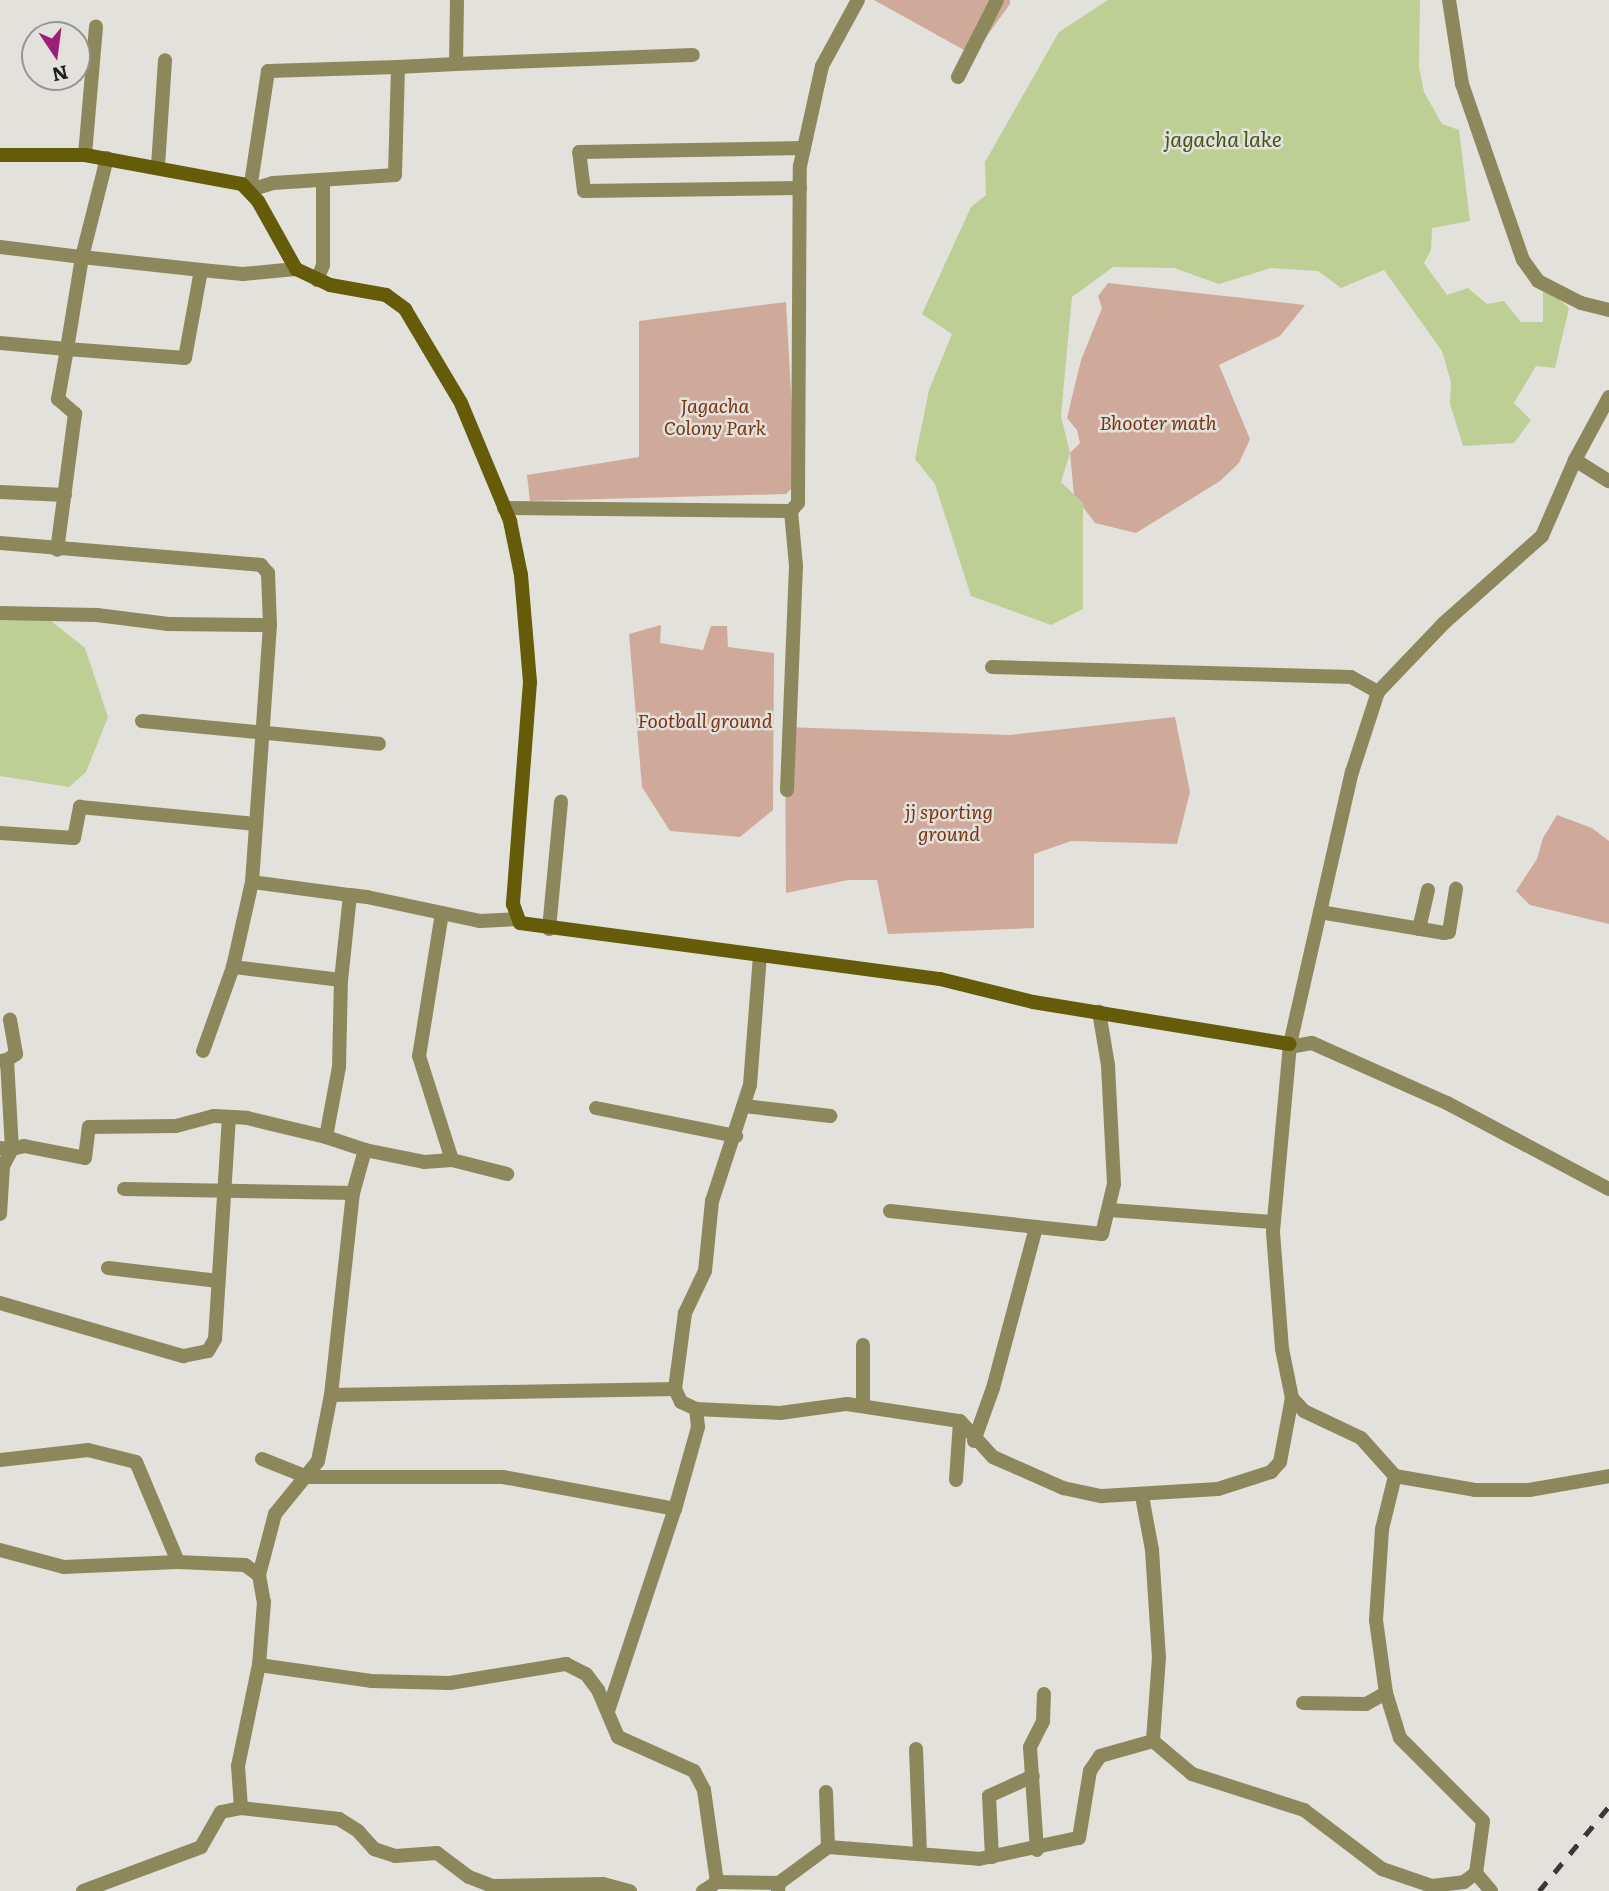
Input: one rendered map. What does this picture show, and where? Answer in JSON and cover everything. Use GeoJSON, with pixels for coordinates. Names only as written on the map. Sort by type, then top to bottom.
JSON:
{"type":"FeatureCollection","features":[{"type":"Feature","properties":{"kind":"main road"},"geometry":{"type":"LineString","coordinates":[[0,155],[85,155],[231,181],[250,190],[296,269],[317,280],[386,295],[405,309],[461,403],[504,508],[521,575],[530,639],[513,904],[515,919],[549,929],[940,979],[1099,1012],[1289,1046]]}},
{"type":"Feature","properties":{"kind":"street"},"geometry":{"type":"LineString","coordinates":[[456,64],[457,0]]}},
{"type":"Feature","properties":{"kind":"street"},"geometry":{"type":"LineString","coordinates":[[787,790],[796,566],[792,511],[798,503],[800,188],[804,148],[822,66],[859,0]]}},
{"type":"Feature","properties":{"kind":"street"},"geometry":{"type":"LineString","coordinates":[[958,77],[998,0]]}},
{"type":"Feature","properties":{"kind":"street"},"geometry":{"type":"LineString","coordinates":[[1449,0],[1462,84],[1523,260],[1538,281],[1581,303],[1609,310]]}},
{"type":"Feature","properties":{"kind":"street"},"geometry":{"type":"LineString","coordinates":[[85,155],[96,26]]}},
{"type":"Feature","properties":{"kind":"street"},"geometry":{"type":"LineString","coordinates":[[398,66],[395,174],[274,183],[250,190],[268,71],[398,66],[693,55]]}},
{"type":"Feature","properties":{"kind":"street"},"geometry":{"type":"LineString","coordinates":[[158,166],[165,60]]}},
{"type":"Feature","properties":{"kind":"street"},"geometry":{"type":"LineString","coordinates":[[800,188],[583,191],[579,152],[804,148]]}},
{"type":"Feature","properties":{"kind":"street"},"geometry":{"type":"LineString","coordinates":[[57,550],[75,414],[58,399],[82,257],[107,158]]}},
{"type":"Feature","properties":{"kind":"street"},"geometry":{"type":"LineString","coordinates":[[317,280],[323,265],[323,180]]}},
{"type":"Feature","properties":{"kind":"street"},"geometry":{"type":"LineString","coordinates":[[0,247],[243,274],[296,269]]}},
{"type":"Feature","properties":{"kind":"street"},"geometry":{"type":"LineString","coordinates":[[0,343],[185,358],[201,270]]}},
{"type":"Feature","properties":{"kind":"street"},"geometry":{"type":"LineString","coordinates":[[760,955],[750,1085],[736,1136],[712,1201],[705,1271],[685,1312],[675,1389],[681,1402],[696,1409],[780,1413],[863,1406],[960,1421],[974,1441],[993,1457],[1063,1488],[1102,1496],[1142,1496],[1218,1489],[1270,1472],[1280,1462],[1292,1398],[1282,1349],[1273,1222],[1289,1046],[1352,772],[1378,692],[1444,623],[1542,536],[1575,460],[1609,397]]}},
{"type":"Feature","properties":{"kind":"street"},"geometry":{"type":"LineString","coordinates":[[1575,460],[1609,481]]}},
{"type":"Feature","properties":{"kind":"street"},"geometry":{"type":"LineString","coordinates":[[0,492],[65,495]]}},
{"type":"Feature","properties":{"kind":"street"},"geometry":{"type":"LineString","coordinates":[[504,508],[792,511]]}},
{"type":"Feature","properties":{"kind":"street"},"geometry":{"type":"LineString","coordinates":[[0,542],[57,550],[261,565],[268,573],[270,625],[252,882],[233,967],[203,1051]]}},
{"type":"Feature","properties":{"kind":"street"},"geometry":{"type":"LineString","coordinates":[[0,613],[83,614],[168,624],[270,625]]}},
{"type":"Feature","properties":{"kind":"street"},"geometry":{"type":"LineString","coordinates":[[992,667],[1351,677],[1378,692]]}},
{"type":"Feature","properties":{"kind":"street"},"geometry":{"type":"LineString","coordinates":[[142,720],[263,729],[379,744]]}},
{"type":"Feature","properties":{"kind":"street"},"geometry":{"type":"LineString","coordinates":[[549,929],[561,802]]}},
{"type":"Feature","properties":{"kind":"street"},"geometry":{"type":"LineString","coordinates":[[0,833],[74,838],[80,807],[256,824]]}},
{"type":"Feature","properties":{"kind":"street"},"geometry":{"type":"LineString","coordinates":[[252,882],[350,895],[480,921],[515,919]]}},
{"type":"Feature","properties":{"kind":"street"},"geometry":{"type":"LineString","coordinates":[[1320,912],[1449,932],[1456,889]]}},
{"type":"Feature","properties":{"kind":"street"},"geometry":{"type":"LineString","coordinates":[[1419,929],[1428,890]]}},
{"type":"Feature","properties":{"kind":"street"},"geometry":{"type":"LineString","coordinates":[[327,1137],[339,1067],[341,980],[350,895]]}},
{"type":"Feature","properties":{"kind":"street"},"geometry":{"type":"LineString","coordinates":[[442,913],[419,1056],[452,1160]]}},
{"type":"Feature","properties":{"kind":"street"},"geometry":{"type":"LineString","coordinates":[[233,967],[341,980]]}},
{"type":"Feature","properties":{"kind":"street"},"geometry":{"type":"LineString","coordinates":[[890,1211],[1102,1234],[1110,1210],[1114,1184],[1108,1065],[1099,1012]]}},
{"type":"Feature","properties":{"kind":"street"},"geometry":{"type":"LineString","coordinates":[[0,1214],[6,1148],[4,1061],[16,1055],[10,1020]]}},
{"type":"Feature","properties":{"kind":"street"},"geometry":{"type":"LineString","coordinates":[[1289,1046],[1312,1043],[1447,1103],[1602,1178],[1609,1189]]}},
{"type":"Feature","properties":{"kind":"street"},"geometry":{"type":"LineString","coordinates":[[744,1106],[830,1116]]}},
{"type":"Feature","properties":{"kind":"street"},"geometry":{"type":"LineString","coordinates":[[596,1108],[736,1136]]}},
{"type":"Feature","properties":{"kind":"street"},"geometry":{"type":"LineString","coordinates":[[6,1148],[24,1146],[85,1158],[89,1127],[176,1126],[229,1117],[327,1137],[365,1150],[424,1162],[452,1160],[507,1174]]}},
{"type":"Feature","properties":{"kind":"street"},"geometry":{"type":"LineString","coordinates":[[0,1303],[183,1356],[208,1351],[215,1339],[229,1117]]}},
{"type":"Feature","properties":{"kind":"street"},"geometry":{"type":"LineString","coordinates":[[241,1808],[238,1766],[259,1665],[264,1602],[259,1576],[275,1514],[290,1490],[307,1477],[318,1461],[331,1395],[353,1193],[365,1150]]}},
{"type":"Feature","properties":{"kind":"street"},"geometry":{"type":"LineString","coordinates":[[124,1189],[225,1193],[324,1189],[353,1193]]}},
{"type":"Feature","properties":{"kind":"street"},"geometry":{"type":"LineString","coordinates":[[1110,1210],[1273,1222]]}},
{"type":"Feature","properties":{"kind":"street"},"geometry":{"type":"LineString","coordinates":[[974,1441],[1036,1227]]}},
{"type":"Feature","properties":{"kind":"street"},"geometry":{"type":"LineString","coordinates":[[108,1268],[218,1281]]}},
{"type":"Feature","properties":{"kind":"street"},"geometry":{"type":"LineString","coordinates":[[863,1345],[863,1406]]}},
{"type":"Feature","properties":{"kind":"street"},"geometry":{"type":"LineString","coordinates":[[331,1395],[675,1389]]}},
{"type":"Feature","properties":{"kind":"street"},"geometry":{"type":"LineString","coordinates":[[1292,1398],[1304,1411],[1361,1438],[1395,1476],[1475,1490],[1529,1490],[1609,1476]]}},
{"type":"Feature","properties":{"kind":"street"},"geometry":{"type":"LineString","coordinates":[[608,1711],[675,1509],[698,1427],[696,1409]]}},
{"type":"Feature","properties":{"kind":"street"},"geometry":{"type":"LineString","coordinates":[[956,1480],[960,1421]]}},
{"type":"Feature","properties":{"kind":"street"},"geometry":{"type":"LineString","coordinates":[[0,1460],[88,1450],[136,1462],[178,1562]]}},
{"type":"Feature","properties":{"kind":"street"},"geometry":{"type":"LineString","coordinates":[[262,1459],[307,1477],[503,1477],[675,1509]]}},
{"type":"Feature","properties":{"kind":"street"},"geometry":{"type":"LineString","coordinates":[[1153,1741],[1192,1774],[1304,1810],[1382,1869],[1437,1888],[1464,1882],[1476,1874],[1483,1821],[1400,1738],[1386,1693],[1376,1620],[1382,1529],[1395,1476]]}},
{"type":"Feature","properties":{"kind":"street"},"geometry":{"type":"LineString","coordinates":[[1142,1496],[1152,1550],[1158,1657],[1153,1741]]}},
{"type":"Feature","properties":{"kind":"street"},"geometry":{"type":"LineString","coordinates":[[0,1550],[64,1567],[178,1562],[245,1565],[259,1576]]}},
{"type":"Feature","properties":{"kind":"street"},"geometry":{"type":"LineString","coordinates":[[259,1665],[371,1681],[450,1683],[566,1664],[586,1674],[608,1711],[618,1737],[694,1771],[704,1790],[717,1882]]}},
{"type":"Feature","properties":{"kind":"street"},"geometry":{"type":"LineString","coordinates":[[1303,1703],[1366,1704],[1386,1693]]}},
{"type":"Feature","properties":{"kind":"street"},"geometry":{"type":"LineString","coordinates":[[1037,1850],[1030,1747],[1043,1721],[1044,1694]]}},
{"type":"Feature","properties":{"kind":"street"},"geometry":{"type":"LineString","coordinates":[[703,1891],[717,1882],[778,1887],[828,1847],[992,1857],[1037,1850],[1079,1838],[1090,1771],[1100,1756],[1153,1741]]}},
{"type":"Feature","properties":{"kind":"street"},"geometry":{"type":"LineString","coordinates":[[916,1749],[919,1853]]}},
{"type":"Feature","properties":{"kind":"street"},"geometry":{"type":"LineString","coordinates":[[992,1857],[989,1796],[1033,1776]]}},
{"type":"Feature","properties":{"kind":"street"},"geometry":{"type":"LineString","coordinates":[[826,1791],[828,1847]]}},
{"type":"Feature","properties":{"kind":"street"},"geometry":{"type":"LineString","coordinates":[[83,1891],[201,1847],[221,1812],[241,1808],[339,1819],[358,1831],[374,1849],[395,1856],[437,1853],[469,1877],[493,1886],[603,1884],[630,1891]]}},
{"type":"Feature","properties":{"kind":"street"},"geometry":{"type":"LineString","coordinates":[[1476,1874],[1491,1891]]}},
{"type":"Feature","properties":{"kind":"green space"},"geometry":{"type":"Polygon","coordinates":[[[874,0],[1010,0],[1010,4],[973,55],[874,0]]]}},
{"type":"Feature","properties":{"kind":"green space","name":"Bhooter math"},"geometry":{"type":"Polygon","coordinates":[[[1108,283],[1305,305],[1280,336],[1219,365],[1250,439],[1239,463],[1220,481],[1136,533],[1095,523],[1074,495],[1070,453],[1080,443],[1077,430],[1067,418],[1081,360],[1102,308],[1098,296],[1108,283]]]}},
{"type":"Feature","properties":{"kind":"green space","name":"Jagacha Colony Park"},"geometry":{"type":"Polygon","coordinates":[[[786,302],[796,484],[786,494],[530,501],[527,475],[639,457],[639,321],[786,302]]]}},
{"type":"Feature","properties":{"kind":"green space","name":"Football ground"},"geometry":{"type":"Polygon","coordinates":[[[661,625],[660,643],[703,650],[711,626],[727,626],[728,647],[774,653],[773,810],[740,837],[670,831],[642,787],[629,634],[661,625]]]}},
{"type":"Feature","properties":{"kind":"green space","name":"jj sporting ground"},"geometry":{"type":"Polygon","coordinates":[[[1175,717],[1190,792],[1177,844],[1071,841],[1034,854],[1034,928],[888,934],[877,880],[848,880],[786,893],[785,727],[1009,735],[1175,717]]]}},
{"type":"Feature","properties":{"kind":"green space"},"geometry":{"type":"Polygon","coordinates":[[[1557,815],[1592,828],[1609,841],[1609,924],[1530,905],[1516,891],[1537,859],[1543,838],[1557,815]]]}},
{"type":"Feature","properties":{"kind":"water","name":"jagacha lake"},"geometry":{"type":"Polygon","coordinates":[[[1108,0],[1420,0],[1419,67],[1424,92],[1442,124],[1459,130],[1470,221],[1432,228],[1431,250],[1424,263],[1447,295],[1468,288],[1487,304],[1504,301],[1521,322],[1543,322],[1543,285],[1569,308],[1555,368],[1536,366],[1514,403],[1531,420],[1514,443],[1463,446],[1450,404],[1451,382],[1442,351],[1384,270],[1341,288],[1318,271],[1271,268],[1219,284],[1174,268],[1113,267],[1072,297],[1061,416],[1070,453],[1061,482],[1083,503],[1083,609],[1051,625],[971,596],[935,484],[915,459],[929,390],[952,334],[922,314],[971,207],[986,195],[985,162],[1059,32],[1108,0]]]}},
{"type":"Feature","properties":{"kind":"water"},"geometry":{"type":"Polygon","coordinates":[[[45,616],[85,648],[108,717],[86,772],[69,787],[0,776],[0,617],[45,616]]]}},
{"type":"Feature","properties":{"kind":"railway"},"geometry":{"type":"LineString","coordinates":[[1539,1891],[1609,1806]]}}]}
